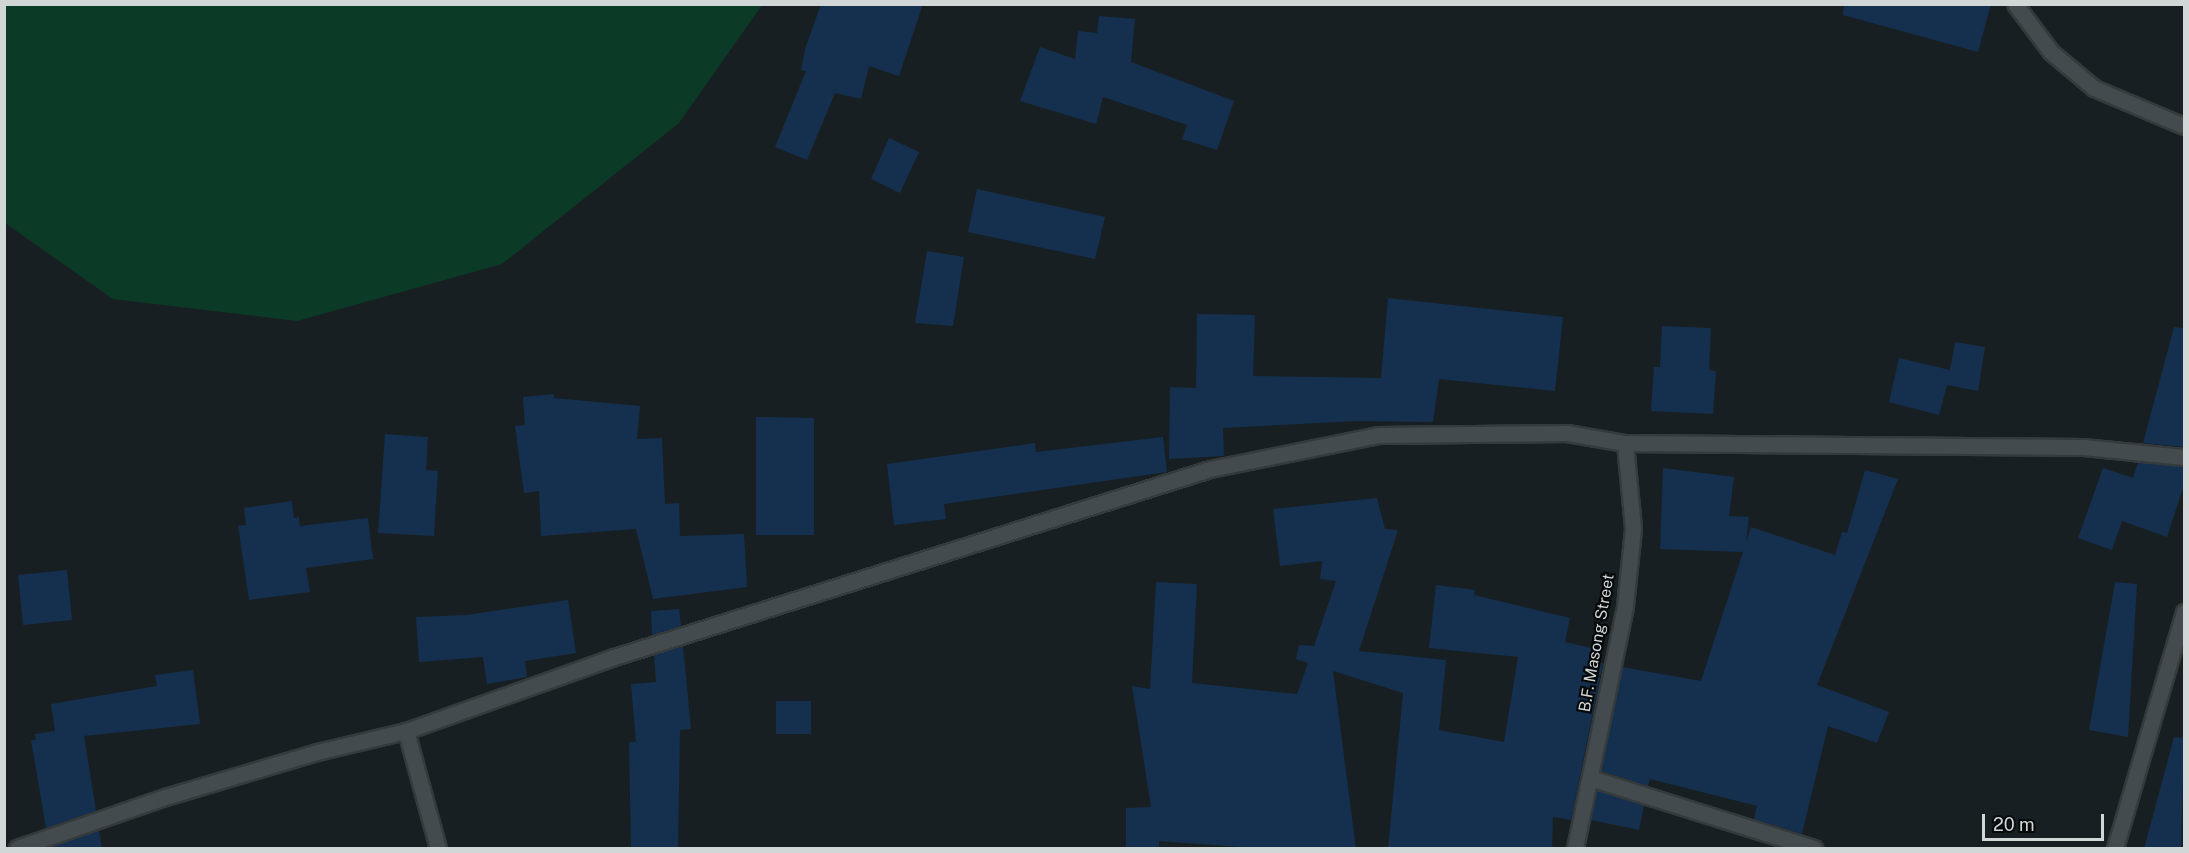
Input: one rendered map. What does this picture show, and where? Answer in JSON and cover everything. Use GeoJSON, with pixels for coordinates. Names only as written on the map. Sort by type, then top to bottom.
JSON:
{"type":"FeatureCollection","features":[{"type":"Feature","properties":{"kind":"street"},"geometry":{"type":"LineString","coordinates":[[2015,4],[2051,52],[2094,88],[2184,126]]}},
{"type":"Feature","properties":{"kind":"street"},"geometry":{"type":"LineString","coordinates":[[17,849],[165,797],[317,752],[406,731],[615,657],[1210,469],[1378,435],[1567,433],[1625,443],[2083,447],[2184,457]]}},
{"type":"Feature","properties":{"kind":"street","name":"B.F. Masong Street"},"geometry":{"type":"LineString","coordinates":[[1575,849],[1625,606],[1633,528],[1625,443]]}},
{"type":"Feature","properties":{"kind":"street"},"geometry":{"type":"LineString","coordinates":[[2115,849],[2180,640],[2184,612]]}},
{"type":"Feature","properties":{"kind":"street"},"geometry":{"type":"LineString","coordinates":[[406,731],[438,849]]}},
{"type":"Feature","properties":{"kind":"street"},"geometry":{"type":"LineString","coordinates":[[1590,778],[1814,849]]}},
{"type":"Feature","properties":{"kind":"green space"},"geometry":{"type":"Polygon","coordinates":[[[5,4],[762,5],[679,123],[502,264],[297,321],[113,299],[5,223],[5,4]]]}},
{"type":"Feature","properties":{"kind":"building"},"geometry":{"type":"Polygon","coordinates":[[[821,4],[923,4],[899,76],[869,66],[861,99],[835,93],[807,160],[775,147],[806,71],[801,70],[805,49],[821,4]]]}},
{"type":"Feature","properties":{"kind":"building"},"geometry":{"type":"Polygon","coordinates":[[[1844,4],[1991,4],[1978,52],[1843,15],[1844,4]]]}},
{"type":"Feature","properties":{"kind":"building"},"geometry":{"type":"Polygon","coordinates":[[[1099,16],[1135,19],[1131,62],[1234,101],[1217,150],[1182,139],[1187,125],[1103,97],[1096,124],[1020,101],[1040,47],[1075,59],[1078,31],[1097,33],[1099,16]]]}},
{"type":"Feature","properties":{"kind":"building"},"geometry":{"type":"Polygon","coordinates":[[[889,138],[919,152],[900,193],[871,179],[889,138]]]}},
{"type":"Feature","properties":{"kind":"building"},"geometry":{"type":"Polygon","coordinates":[[[977,189],[1105,217],[1095,259],[968,232],[977,189]]]}},
{"type":"Feature","properties":{"kind":"building"},"geometry":{"type":"Polygon","coordinates":[[[927,251],[964,257],[953,326],[915,323],[927,251]]]}},
{"type":"Feature","properties":{"kind":"building"},"geometry":{"type":"Polygon","coordinates":[[[1388,298],[1563,317],[1555,391],[1439,379],[1433,422],[1357,421],[1223,428],[1224,456],[1169,459],[1170,387],[1196,388],[1197,314],[1255,315],[1253,376],[1381,378],[1388,298]]]}},
{"type":"Feature","properties":{"kind":"building"},"geometry":{"type":"Polygon","coordinates":[[[1662,326],[1711,328],[1709,370],[1716,371],[1713,414],[1651,411],[1654,367],[1660,367],[1662,326]]]}},
{"type":"Feature","properties":{"kind":"building"},"geometry":{"type":"Polygon","coordinates":[[[2174,327],[2184,328],[2184,447],[2143,443],[2174,327]]]}},
{"type":"Feature","properties":{"kind":"building"},"geometry":{"type":"Polygon","coordinates":[[[1955,342],[1985,347],[1978,391],[1947,385],[1939,415],[1889,402],[1899,358],[1950,370],[1955,342]]]}},
{"type":"Feature","properties":{"kind":"building"},"geometry":{"type":"Polygon","coordinates":[[[554,394],[554,398],[640,406],[637,439],[662,438],[665,504],[679,503],[680,536],[744,534],[747,587],[653,599],[636,529],[541,536],[539,491],[524,493],[515,426],[525,425],[523,397],[554,394]]]}},
{"type":"Feature","properties":{"kind":"building"},"geometry":{"type":"Polygon","coordinates":[[[756,417],[814,418],[814,535],[756,535],[756,417]]]}},
{"type":"Feature","properties":{"kind":"building"},"geometry":{"type":"Polygon","coordinates":[[[385,434],[428,437],[426,470],[438,471],[434,536],[378,533],[385,434]]]}},
{"type":"Feature","properties":{"kind":"building"},"geometry":{"type":"Polygon","coordinates":[[[1163,437],[1167,472],[944,504],[946,519],[894,525],[887,464],[1035,443],[1036,452],[1163,437]]]}},
{"type":"Feature","properties":{"kind":"building"},"geometry":{"type":"Polygon","coordinates":[[[2138,462],[2184,467],[2184,485],[2167,537],[2122,521],[2112,550],[2078,538],[2103,468],[2133,478],[2138,462]]]}},
{"type":"Feature","properties":{"kind":"building"},"geometry":{"type":"Polygon","coordinates":[[[1663,468],[1734,477],[1729,516],[1749,517],[1746,542],[1751,527],[1835,555],[1842,532],[1847,533],[1865,470],[1898,479],[1817,685],[1889,712],[1877,743],[1828,726],[1802,834],[1754,819],[1757,806],[1650,779],[1648,786],[1601,771],[1622,667],[1701,681],[1743,552],[1660,549],[1663,468]]]}},
{"type":"Feature","properties":{"kind":"building"},"geometry":{"type":"Polygon","coordinates":[[[1377,498],[1385,529],[1398,530],[1359,651],[1446,660],[1439,730],[1504,742],[1518,657],[1429,648],[1436,585],[1475,590],[1474,595],[1570,618],[1565,642],[1591,648],[1589,661],[1603,663],[1571,820],[1553,817],[1552,849],[1388,849],[1403,693],[1333,671],[1356,849],[1267,849],[1159,841],[1159,849],[1126,849],[1126,808],[1151,807],[1132,686],[1150,689],[1156,582],[1197,584],[1192,683],[1297,694],[1308,663],[1296,659],[1299,645],[1314,646],[1336,581],[1320,579],[1322,561],[1280,566],[1273,509],[1377,498]]]}},
{"type":"Feature","properties":{"kind":"building"},"geometry":{"type":"Polygon","coordinates":[[[292,501],[294,518],[299,517],[300,526],[368,518],[373,559],[306,568],[310,592],[249,600],[238,526],[246,525],[244,508],[292,501]]]}},
{"type":"Feature","properties":{"kind":"building"},"geometry":{"type":"Polygon","coordinates":[[[67,570],[72,620],[23,625],[18,575],[67,570]]]}},
{"type":"Feature","properties":{"kind":"building"},"geometry":{"type":"Polygon","coordinates":[[[2115,582],[2137,584],[2128,737],[2089,730],[2115,582]]]}},
{"type":"Feature","properties":{"kind":"building"},"geometry":{"type":"Polygon","coordinates":[[[568,600],[576,653],[525,661],[527,677],[487,684],[483,657],[419,662],[416,617],[466,615],[568,600]]]}},
{"type":"Feature","properties":{"kind":"building"},"geometry":{"type":"Polygon","coordinates":[[[679,609],[681,626],[652,635],[651,611],[679,609]]]}},
{"type":"Feature","properties":{"kind":"building"},"geometry":{"type":"Polygon","coordinates":[[[683,646],[691,729],[680,730],[678,849],[631,849],[629,742],[636,742],[631,684],[656,682],[654,655],[683,646]]]}},
{"type":"Feature","properties":{"kind":"building"},"geometry":{"type":"Polygon","coordinates":[[[193,670],[200,724],[84,736],[96,811],[46,828],[31,740],[36,740],[35,734],[55,731],[51,704],[157,686],[155,675],[193,670]]]}},
{"type":"Feature","properties":{"kind":"building"},"geometry":{"type":"Polygon","coordinates":[[[776,701],[811,701],[811,734],[776,734],[776,701]]]}},
{"type":"Feature","properties":{"kind":"building"},"geometry":{"type":"Polygon","coordinates":[[[2174,737],[2184,738],[2181,849],[2144,849],[2174,737]]]}},
{"type":"Feature","properties":{"kind":"building"},"geometry":{"type":"Polygon","coordinates":[[[1597,790],[1644,805],[1639,830],[1591,820],[1597,790]]]}},
{"type":"Feature","properties":{"kind":"building"},"geometry":{"type":"Polygon","coordinates":[[[99,830],[102,849],[49,849],[49,847],[99,830]]]}}]}
